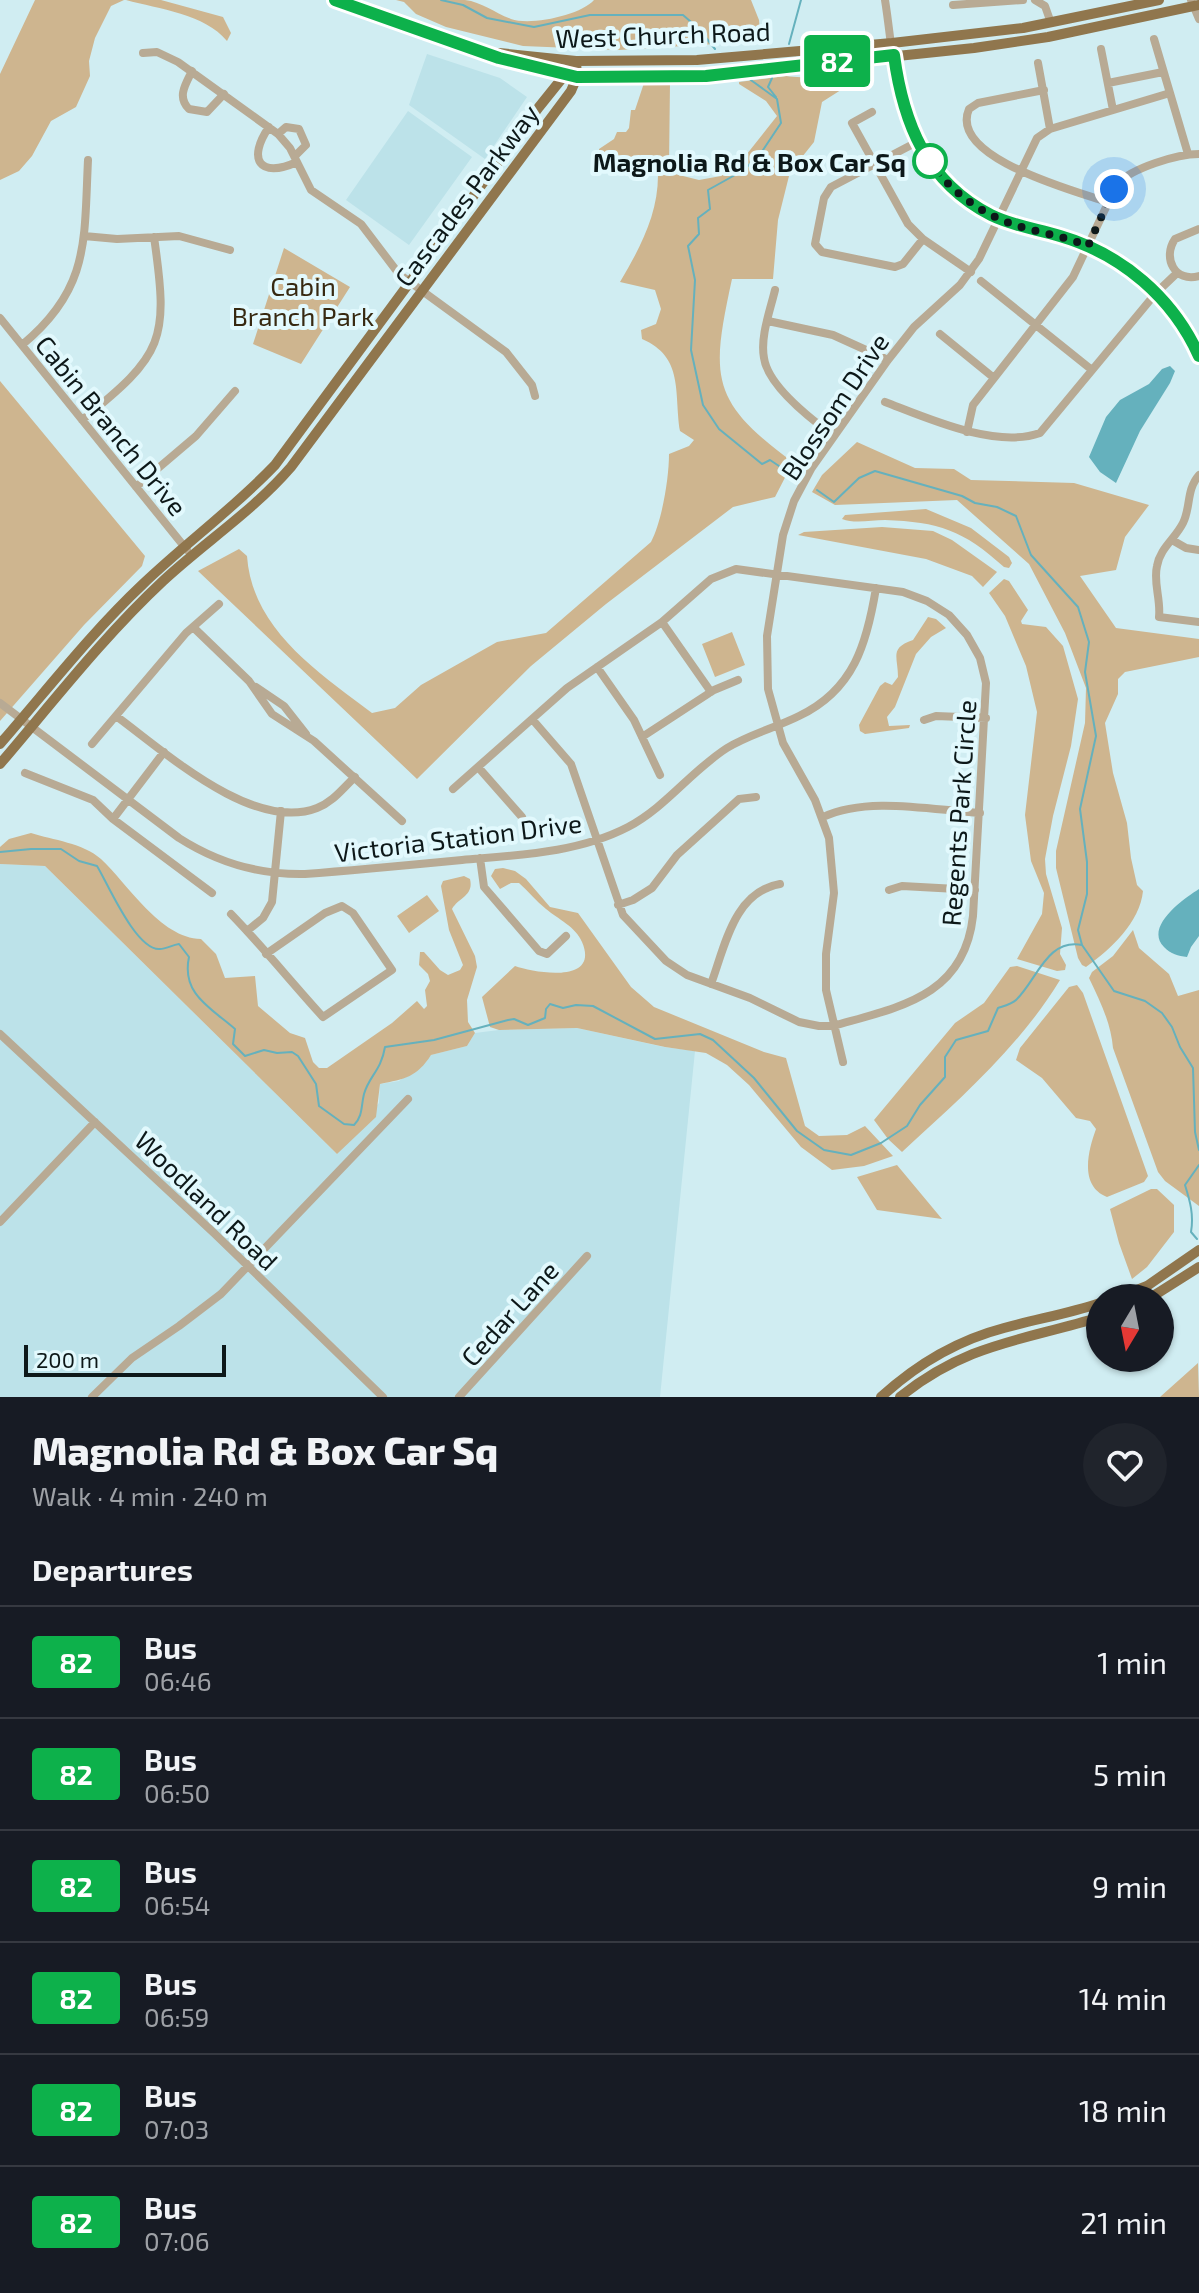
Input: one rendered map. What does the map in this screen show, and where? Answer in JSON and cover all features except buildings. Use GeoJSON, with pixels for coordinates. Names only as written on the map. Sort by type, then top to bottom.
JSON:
{"type":"FeatureCollection","features":[{"type":"Feature","properties":{"kind":"main road","name":"West Church Road"},"geometry":{"type":"LineString","coordinates":[[335,0],[513,63],[577,77],[706,76],[974,48],[1048,37],[1195,4]]}},
{"type":"Feature","properties":{"kind":"main road","name":"West Church Road"},"geometry":{"type":"LineString","coordinates":[[455,42],[522,56],[576,61],[697,60],[892,43],[1051,23],[1159,0]]}},
{"type":"Feature","properties":{"kind":"main road","name":"Cascades Parkway"},"geometry":{"type":"LineString","coordinates":[[0,744],[116,610],[184,546],[252,490],[275,465],[576,61]]}},
{"type":"Feature","properties":{"kind":"main road"},"geometry":{"type":"LineString","coordinates":[[576,61],[577,77]]}},
{"type":"Feature","properties":{"kind":"main road","name":"Cascades Parkway"},"geometry":{"type":"LineString","coordinates":[[0,764],[131,612],[259,501],[291,467],[540,134],[571,91],[577,77]]}},
{"type":"Feature","properties":{"kind":"main road"},"geometry":{"type":"LineString","coordinates":[[1150,1284],[1199,1250]]}},
{"type":"Feature","properties":{"kind":"main road"},"geometry":{"type":"LineString","coordinates":[[1172,1284],[1199,1267]]}},
{"type":"Feature","properties":{"kind":"main road"},"geometry":{"type":"LineString","coordinates":[[881,1397],[914,1370],[966,1342],[1002,1328],[1086,1307]]}},
{"type":"Feature","properties":{"kind":"main road"},"geometry":{"type":"LineString","coordinates":[[900,1397],[927,1377],[979,1349],[1086,1321]]}},
{"type":"Feature","properties":{"kind":"street"},"geometry":{"type":"LineString","coordinates":[[885,0],[900,98],[917,142],[935,168],[952,187],[1000,219],[1088,246],[1119,263],[1156,293],[1179,320],[1199,356]]}},
{"type":"Feature","properties":{"kind":"street"},"geometry":{"type":"LineString","coordinates":[[953,5],[1023,0]]}},
{"type":"Feature","properties":{"kind":"street"},"geometry":{"type":"LineString","coordinates":[[1035,0],[1045,6],[1051,23]]}},
{"type":"Feature","properties":{"kind":"street"},"geometry":{"type":"LineString","coordinates":[[1195,4],[1199,19]]}},
{"type":"Feature","properties":{"kind":"street"},"geometry":{"type":"LineString","coordinates":[[1154,39],[1188,154]]}},
{"type":"Feature","properties":{"kind":"street"},"geometry":{"type":"LineString","coordinates":[[1101,49],[1113,110]]}},
{"type":"Feature","properties":{"kind":"street"},"geometry":{"type":"LineString","coordinates":[[143,53],[157,52],[167,56],[278,134],[296,159],[311,190],[361,224],[391,266],[506,352],[532,385],[535,396]]}},
{"type":"Feature","properties":{"kind":"street"},"geometry":{"type":"LineString","coordinates":[[1038,63],[1050,129],[1170,93]]}},
{"type":"Feature","properties":{"kind":"street"},"geometry":{"type":"LineString","coordinates":[[192,71],[182,96],[189,109],[207,112],[224,94]]}},
{"type":"Feature","properties":{"kind":"street"},"geometry":{"type":"LineString","coordinates":[[1108,83],[1163,72]]}},
{"type":"Feature","properties":{"kind":"street"},"geometry":{"type":"LineString","coordinates":[[1044,90],[978,103],[967,114],[967,125],[978,144],[1021,172],[1107,202]]}},
{"type":"Feature","properties":{"kind":"street"},"geometry":{"type":"LineString","coordinates":[[872,112],[852,123],[901,214],[923,239],[971,272]]}},
{"type":"Feature","properties":{"kind":"street"},"geometry":{"type":"LineString","coordinates":[[269,127],[258,143],[257,154],[261,163],[271,169],[296,159],[306,145],[299,129],[290,126],[278,134]]}},
{"type":"Feature","properties":{"kind":"street","name":"Blossom Drive"},"geometry":{"type":"LineString","coordinates":[[843,1062],[833,1026],[825,972],[834,876],[829,838],[823,817],[776,725],[768,689],[766,654],[783,535],[794,501],[811,469],[914,327],[971,272],[1000,219],[1037,138],[1050,129]]}},
{"type":"Feature","properties":{"kind":"street"},"geometry":{"type":"LineString","coordinates":[[917,142],[836,184],[827,192],[815,240],[818,249],[895,267],[903,264],[923,239]]}},
{"type":"Feature","properties":{"kind":"street"},"geometry":{"type":"LineString","coordinates":[[967,432],[973,405],[1070,282],[1117,184],[1130,173],[1188,154],[1199,154]]}},
{"type":"Feature","properties":{"kind":"street"},"geometry":{"type":"LineString","coordinates":[[22,345],[40,331],[67,296],[78,271],[84,236],[88,160]]}},
{"type":"Feature","properties":{"kind":"street"},"geometry":{"type":"LineString","coordinates":[[1199,229],[1180,236],[1172,244],[1169,260],[1177,273],[1187,277],[1199,276]]}},
{"type":"Feature","properties":{"kind":"street"},"geometry":{"type":"LineString","coordinates":[[84,236],[191,238],[230,250]]}},
{"type":"Feature","properties":{"kind":"street"},"geometry":{"type":"LineString","coordinates":[[82,420],[129,383],[155,342],[163,311],[154,237]]}},
{"type":"Feature","properties":{"kind":"street"},"geometry":{"type":"LineString","coordinates":[[885,402],[967,432],[1006,436],[1040,433],[1156,293],[1177,273]]}},
{"type":"Feature","properties":{"kind":"street"},"geometry":{"type":"LineString","coordinates":[[981,281],[1092,370]]}},
{"type":"Feature","properties":{"kind":"street"},"geometry":{"type":"LineString","coordinates":[[775,290],[763,353],[769,373],[785,392],[834,436]]}},
{"type":"Feature","properties":{"kind":"street","name":"Cabin Branch Drive"},"geometry":{"type":"LineString","coordinates":[[0,318],[192,556]]}},
{"type":"Feature","properties":{"kind":"street"},"geometry":{"type":"LineString","coordinates":[[768,321],[849,340],[888,360]]}},
{"type":"Feature","properties":{"kind":"street"},"geometry":{"type":"LineString","coordinates":[[940,334],[994,378]]}},
{"type":"Feature","properties":{"kind":"street"},"geometry":{"type":"LineString","coordinates":[[136,487],[196,436],[235,391]]}},
{"type":"Feature","properties":{"kind":"street"},"geometry":{"type":"LineString","coordinates":[[1199,475],[1190,490],[1185,518],[1165,546],[1157,564],[1156,582],[1161,605],[1159,617],[1199,622]]}},
{"type":"Feature","properties":{"kind":"street"},"geometry":{"type":"LineString","coordinates":[[1172,540],[1186,548],[1199,550]]}},
{"type":"Feature","properties":{"kind":"street","name":"Regents Park Circle"},"geometry":{"type":"LineString","coordinates":[[453,789],[567,688],[662,622],[719,575],[736,569],[777,573],[903,592],[927,601],[958,623],[974,646],[984,670],[986,718],[969,940],[958,963],[942,983],[920,999],[833,1026]]}},
{"type":"Feature","properties":{"kind":"street","name":"Victoria Station Drive"},"geometry":{"type":"LineString","coordinates":[[0,703],[179,838],[210,856],[241,868],[275,874],[305,874],[563,848],[596,840],[629,826],[651,812],[694,772],[727,748],[812,709],[845,679],[866,641],[876,588]]}},
{"type":"Feature","properties":{"kind":"street"},"geometry":{"type":"LineString","coordinates":[[92,744],[193,627],[219,604]]}},
{"type":"Feature","properties":{"kind":"street"},"geometry":{"type":"LineString","coordinates":[[662,622],[711,692]]}},
{"type":"Feature","properties":{"kind":"street"},"geometry":{"type":"LineString","coordinates":[[193,627],[249,681],[284,706],[314,741],[402,821]]}},
{"type":"Feature","properties":{"kind":"street"},"geometry":{"type":"LineString","coordinates":[[597,667],[634,720],[660,775]]}},
{"type":"Feature","properties":{"kind":"street"},"geometry":{"type":"LineString","coordinates":[[642,737],[711,692],[738,680]]}},
{"type":"Feature","properties":{"kind":"street"},"geometry":{"type":"LineString","coordinates":[[249,681],[272,714],[314,741]]}},
{"type":"Feature","properties":{"kind":"street"},"geometry":{"type":"LineString","coordinates":[[116,716],[224,793],[251,805],[298,812],[317,808],[335,798],[355,777]]}},
{"type":"Feature","properties":{"kind":"street"},"geometry":{"type":"LineString","coordinates":[[924,720],[936,716],[986,718]]}},
{"type":"Feature","properties":{"kind":"street"},"geometry":{"type":"LineString","coordinates":[[532,719],[571,764],[618,905],[630,924],[666,961],[687,975],[750,998],[799,1022],[833,1026]]}},
{"type":"Feature","properties":{"kind":"street"},"geometry":{"type":"LineString","coordinates":[[113,819],[164,752]]}},
{"type":"Feature","properties":{"kind":"street"},"geometry":{"type":"LineString","coordinates":[[478,767],[522,817]]}},
{"type":"Feature","properties":{"kind":"street"},"geometry":{"type":"LineString","coordinates":[[25,773],[84,796],[100,806],[212,893]]}},
{"type":"Feature","properties":{"kind":"street"},"geometry":{"type":"LineString","coordinates":[[618,905],[652,888],[677,855],[739,799],[756,797]]}},
{"type":"Feature","properties":{"kind":"street"},"geometry":{"type":"LineString","coordinates":[[823,817],[844,809],[869,806],[980,813]]}},
{"type":"Feature","properties":{"kind":"street"},"geometry":{"type":"LineString","coordinates":[[247,931],[269,909],[281,811]]}},
{"type":"Feature","properties":{"kind":"street"},"geometry":{"type":"LineString","coordinates":[[480,858],[484,887],[539,951],[547,954],[566,936]]}},
{"type":"Feature","properties":{"kind":"street"},"geometry":{"type":"LineString","coordinates":[[711,984],[739,913],[756,892],[780,884]]}},
{"type":"Feature","properties":{"kind":"street"},"geometry":{"type":"LineString","coordinates":[[889,890],[902,886],[975,890]]}},
{"type":"Feature","properties":{"kind":"street"},"geometry":{"type":"LineString","coordinates":[[231,914],[247,931],[266,954],[323,1017],[392,970],[353,913],[342,906],[325,913],[266,954]]}},
{"type":"Feature","properties":{"kind":"street","name":"Woodland Road"},"geometry":{"type":"LineString","coordinates":[[0,1034],[383,1397]]}},
{"type":"Feature","properties":{"kind":"street"},"geometry":{"type":"LineString","coordinates":[[92,1397],[132,1358],[213,1301],[408,1099]]}},
{"type":"Feature","properties":{"kind":"street"},"geometry":{"type":"LineString","coordinates":[[0,1222],[95,1122]]}},
{"type":"Feature","properties":{"kind":"street","name":"Cedar Lane"},"geometry":{"type":"LineString","coordinates":[[459,1397],[587,1256]]}},
{"type":"Feature","properties":{"kind":"shaded area"},"geometry":{"type":"Polygon","coordinates":[[[427,54],[500,78],[527,97],[485,159],[409,105],[427,54]]]}},
{"type":"Feature","properties":{"kind":"shaded area"},"geometry":{"type":"Polygon","coordinates":[[[408,111],[472,157],[409,245],[346,200],[408,111]]]}},
{"type":"Feature","properties":{"kind":"shaded area"},"geometry":{"type":"Polygon","coordinates":[[[0,864],[45,866],[337,1154],[379,1103],[380,1084],[399,1081],[431,1055],[467,1046],[475,1033],[577,1028],[695,1051],[660,1397],[0,1397],[0,864]]]}},
{"type":"Feature","properties":{"kind":"green space"},"geometry":{"type":"Polygon","coordinates":[[[35,0],[124,0],[111,6],[95,38],[89,61],[90,76],[76,107],[51,121],[32,156],[19,171],[0,180],[0,74],[35,0]]]}},
{"type":"Feature","properties":{"kind":"green space"},"geometry":{"type":"Polygon","coordinates":[[[126,0],[161,0],[223,17],[231,33],[227,41],[207,24],[126,0]]]}},
{"type":"Feature","properties":{"kind":"green space"},"geometry":{"type":"Polygon","coordinates":[[[396,0],[465,0],[511,19],[531,21],[567,14],[594,0],[751,0],[759,20],[761,42],[726,44],[720,38],[715,44],[619,50],[523,46],[446,27],[416,14],[404,2],[396,0]]]}},
{"type":"Feature","properties":{"kind":"green space"},"geometry":{"type":"Polygon","coordinates":[[[786,76],[826,79],[844,88],[822,102],[814,142],[790,172],[778,220],[773,279],[732,279],[720,363],[723,384],[731,403],[765,441],[793,462],[775,497],[733,507],[606,604],[531,666],[417,779],[198,571],[239,549],[247,556],[261,606],[275,627],[310,665],[372,713],[395,708],[421,685],[497,642],[546,633],[651,542],[664,499],[669,454],[689,446],[694,440],[680,431],[671,366],[665,355],[642,339],[641,330],[656,324],[661,309],[655,290],[620,282],[641,244],[651,217],[658,175],[607,162],[599,157],[599,149],[614,139],[617,132],[626,132],[629,128],[631,110],[635,110],[644,83],[670,83],[669,166],[675,174],[699,180],[721,176],[739,164],[777,116],[766,101],[739,82],[786,76]]]}},
{"type":"Feature","properties":{"kind":"green space","name":"Cabin Branch Park"},"geometry":{"type":"Polygon","coordinates":[[[284,248],[350,287],[301,364],[253,344],[284,248]]]}},
{"type":"Feature","properties":{"kind":"green space"},"geometry":{"type":"Polygon","coordinates":[[[0,381],[145,556],[142,566],[84,625],[0,721],[0,381]]]}},
{"type":"Feature","properties":{"kind":"green space"},"geometry":{"type":"Polygon","coordinates":[[[857,442],[915,468],[954,469],[971,480],[1074,483],[1149,505],[1125,537],[1116,570],[1080,576],[1116,628],[1199,639],[1199,657],[1125,672],[1118,679],[1118,694],[1105,723],[1137,885],[1143,891],[1130,924],[1105,952],[1086,967],[1078,958],[1056,868],[1056,851],[1085,723],[1086,688],[1065,633],[1029,564],[957,500],[835,505],[812,492],[822,475],[857,442]]]}},
{"type":"Feature","properties":{"kind":"green space"},"geometry":{"type":"Polygon","coordinates":[[[926,509],[971,528],[1009,557],[1012,563],[1009,568],[963,536],[936,526],[904,521],[858,522],[842,519],[845,515],[926,509]]]}},
{"type":"Feature","properties":{"kind":"green space"},"geometry":{"type":"Polygon","coordinates":[[[882,527],[933,531],[952,540],[997,572],[983,587],[972,576],[926,559],[798,535],[804,532],[882,527]]]}},
{"type":"Feature","properties":{"kind":"green space"},"geometry":{"type":"Polygon","coordinates":[[[1004,579],[1009,581],[1028,610],[1022,624],[1046,627],[1063,646],[1078,699],[1071,746],[1045,859],[1046,874],[1062,928],[1060,954],[1066,965],[1065,970],[1057,971],[1017,959],[1042,914],[1044,893],[1031,861],[1025,815],[1037,712],[1026,666],[1005,616],[989,593],[1004,579]]]}},
{"type":"Feature","properties":{"kind":"green space"},"geometry":{"type":"Polygon","coordinates":[[[928,617],[936,619],[946,628],[931,637],[916,654],[895,707],[887,717],[889,726],[910,725],[909,728],[865,734],[860,731],[859,725],[880,686],[885,682],[892,685],[898,677],[898,650],[913,640],[928,617]]]}},
{"type":"Feature","properties":{"kind":"green space"},"geometry":{"type":"Polygon","coordinates":[[[732,632],[745,665],[715,677],[702,644],[732,632]]]}},
{"type":"Feature","properties":{"kind":"green space"},"geometry":{"type":"Polygon","coordinates":[[[31,833],[77,846],[101,859],[158,920],[172,930],[201,939],[216,954],[225,978],[255,976],[258,1006],[290,1033],[305,1038],[313,1062],[319,1068],[327,1068],[392,1023],[417,1001],[424,1009],[427,1006],[425,990],[430,981],[419,965],[420,952],[424,952],[448,975],[460,970],[463,965],[449,930],[441,886],[443,881],[464,876],[470,879],[470,889],[452,909],[475,956],[477,967],[467,1000],[468,1022],[475,1033],[467,1046],[431,1055],[410,1076],[380,1084],[376,1117],[337,1154],[45,866],[0,864],[0,847],[9,839],[31,833]]]}},
{"type":"Feature","properties":{"kind":"green space"},"geometry":{"type":"Polygon","coordinates":[[[495,869],[515,871],[526,879],[550,907],[578,913],[631,987],[654,1007],[786,1058],[805,1126],[819,1136],[847,1135],[865,1126],[893,1156],[864,1166],[832,1170],[801,1147],[749,1085],[727,1065],[706,1053],[577,1028],[499,1030],[490,1027],[482,997],[515,966],[550,973],[563,972],[574,970],[582,964],[585,955],[576,932],[542,906],[519,883],[511,883],[500,889],[491,876],[495,869]]]}},
{"type":"Feature","properties":{"kind":"green space"},"geometry":{"type":"Polygon","coordinates":[[[427,895],[439,911],[409,933],[397,916],[427,895]]]}},
{"type":"Feature","properties":{"kind":"green space"},"geometry":{"type":"Polygon","coordinates":[[[1133,930],[1139,948],[1169,974],[1178,996],[1199,990],[1199,1206],[1165,1181],[1158,1172],[1113,1048],[1104,1012],[1089,978],[1113,956],[1133,930]]]}},
{"type":"Feature","properties":{"kind":"green space"},"geometry":{"type":"Polygon","coordinates":[[[1017,966],[1060,980],[1007,1050],[902,1152],[874,1120],[955,1023],[984,1003],[1010,967],[1017,966]]]}},
{"type":"Feature","properties":{"kind":"green space"},"geometry":{"type":"Polygon","coordinates":[[[1077,985],[1083,993],[1148,1176],[1144,1182],[1107,1197],[1092,1185],[1089,1176],[1090,1147],[1096,1129],[1090,1121],[1076,1118],[1042,1078],[1016,1060],[1020,1048],[1069,987],[1077,985]]]}},
{"type":"Feature","properties":{"kind":"green space"},"geometry":{"type":"Polygon","coordinates":[[[897,1165],[942,1219],[877,1210],[857,1177],[897,1165]]]}},
{"type":"Feature","properties":{"kind":"green space"},"geometry":{"type":"Polygon","coordinates":[[[1157,1189],[1174,1205],[1174,1232],[1147,1267],[1132,1279],[1110,1209],[1157,1189]]]}},
{"type":"Feature","properties":{"kind":"green space"},"geometry":{"type":"Polygon","coordinates":[[[1198,1363],[1199,1397],[1160,1397],[1198,1363]]]}},
{"type":"Feature","properties":{"kind":"water"},"geometry":{"type":"Polygon","coordinates":[[[1170,366],[1175,371],[1170,383],[1140,431],[1116,483],[1100,472],[1089,457],[1106,417],[1120,400],[1149,384],[1162,369],[1170,366]]]}},
{"type":"Feature","properties":{"kind":"water"},"geometry":{"type":"Polygon","coordinates":[[[1199,889],[1199,936],[1187,957],[1175,954],[1164,947],[1159,939],[1162,922],[1184,899],[1199,889]]]}},
{"type":"Feature","properties":{"kind":"waterway"},"geometry":{"type":"LineString","coordinates":[[441,0],[463,5],[487,18],[534,27],[590,15],[683,15],[715,49]]}},
{"type":"Feature","properties":{"kind":"waterway"},"geometry":{"type":"LineString","coordinates":[[789,44],[801,0]]}},
{"type":"Feature","properties":{"kind":"waterway"},"geometry":{"type":"LineString","coordinates":[[748,78],[777,99],[781,123],[761,153],[744,170],[708,190],[710,209],[698,218],[699,234],[688,246],[695,280],[691,350],[703,405],[719,429],[762,464],[770,460],[785,470]]}},
{"type":"Feature","properties":{"kind":"waterway"},"geometry":{"type":"LineString","coordinates":[[772,78],[768,87],[776,97]]}},
{"type":"Feature","properties":{"kind":"waterway"},"geometry":{"type":"LineString","coordinates":[[817,490],[834,502],[859,478],[875,471],[997,507],[1016,516],[1031,555],[1078,607],[1089,642],[1085,672],[1096,736],[1080,809],[1087,862],[1087,894],[1078,930],[1082,945],[1114,991],[1145,1001],[1162,1013],[1172,1027],[1193,1068],[1195,1132],[1199,1150]]}},
{"type":"Feature","properties":{"kind":"waterway"},"geometry":{"type":"LineString","coordinates":[[0,852],[61,849],[79,861],[97,866],[123,914],[141,939],[151,947],[160,949],[179,944],[189,957],[189,981],[194,991],[235,1029],[233,1044],[245,1056],[264,1050],[292,1052],[298,1056],[316,1084],[319,1106],[344,1124],[354,1125],[366,1088],[381,1062],[385,1047],[434,1040],[514,1019],[528,1025],[545,1018],[550,1004],[563,1008],[593,1006],[655,1039],[700,1034],[713,1040],[754,1078],[797,1131],[824,1150],[851,1155],[881,1143],[907,1126],[920,1105],[945,1077],[945,1057],[956,1040],[988,1031],[998,1008],[1016,1000],[1051,954],[1070,945],[1082,945]]}},
{"type":"Feature","properties":{"kind":"waterway"},"geometry":{"type":"LineString","coordinates":[[1197,1239],[1191,1232],[1192,1214],[1185,1185],[1199,1165]]}},
{"type":"Feature","properties":{"kind":"bus line","name":"82"},"geometry":{"type":"LineString","coordinates":[[335,0],[513,63],[577,77],[706,76],[894,55],[900,98],[911,130],[925,155],[946,181],[989,214],[1077,242],[1119,263],[1151,287],[1170,308],[1199,356]]}},
{"type":"Feature","properties":{"kind":"place","name":"Magnolia Rd & Box Car Sq"},"geometry":{"type":"Point","coordinates":[930,161]}},
{"type":"Feature","properties":{"kind":"route"},"geometry":{"type":"LineString","coordinates":[[930,161],[959,193],[989,214],[1088,246],[1114,189]]}}]}
